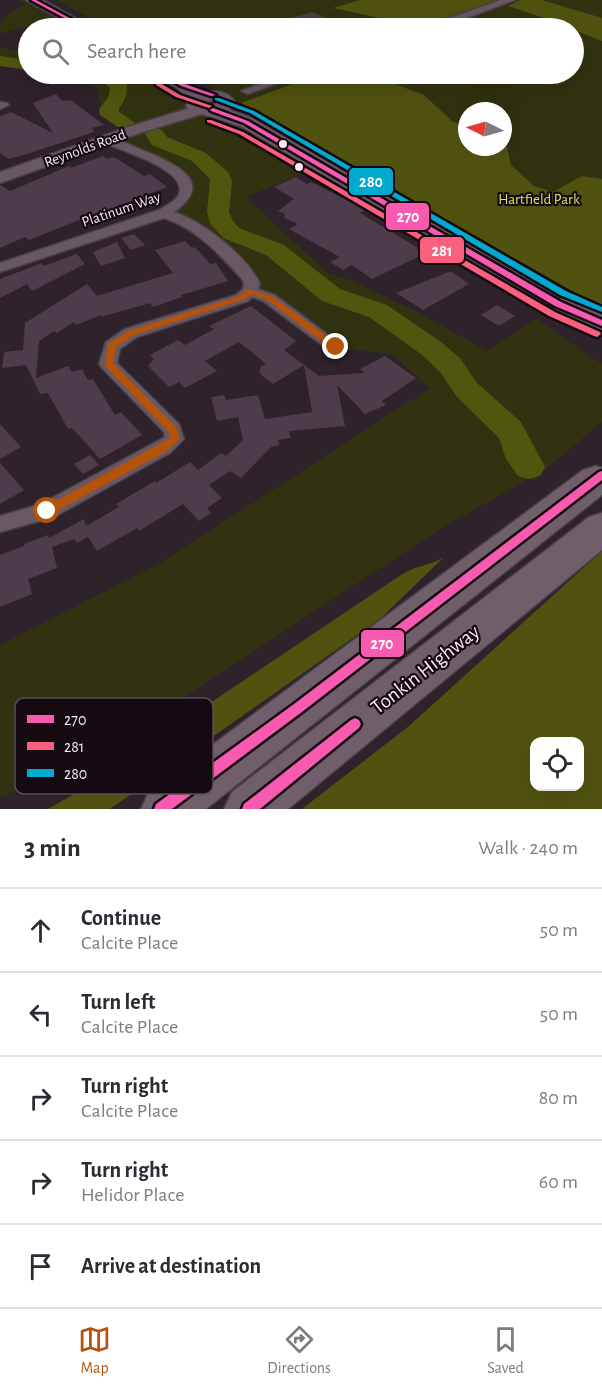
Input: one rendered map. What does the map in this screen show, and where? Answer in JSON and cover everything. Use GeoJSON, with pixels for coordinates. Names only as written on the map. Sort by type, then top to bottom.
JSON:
{"type":"FeatureCollection","features":[{"type":"Feature","properties":{"kind":"highway"},"geometry":{"type":"LineString","coordinates":[[213,772],[596,480]]}},
{"type":"Feature","properties":{"kind":"highway","name":"Tonkin Highway"},"geometry":{"type":"LineString","coordinates":[[249,809],[602,528]]}},
{"type":"Feature","properties":{"kind":"main road"},"geometry":{"type":"LineString","coordinates":[[36,1],[67,18]]}},
{"type":"Feature","properties":{"kind":"main road"},"geometry":{"type":"LineString","coordinates":[[180,84],[208,104],[246,122],[558,304],[602,336]]}},
{"type":"Feature","properties":{"kind":"main road"},"geometry":{"type":"LineString","coordinates":[[558,304],[602,323]]}},
{"type":"Feature","properties":{"kind":"street"},"geometry":{"type":"LineString","coordinates":[[459,18],[510,0]]}},
{"type":"Feature","properties":{"kind":"street"},"geometry":{"type":"LineString","coordinates":[[248,90],[266,84]]}},
{"type":"Feature","properties":{"kind":"street","name":"Reynolds Road"},"geometry":{"type":"LineString","coordinates":[[0,178],[208,104]]}},
{"type":"Feature","properties":{"kind":"street","name":"Platinum Way"},"geometry":{"type":"LineString","coordinates":[[0,268],[164,213],[172,209],[186,194],[186,186],[174,168],[108,140]]}},
{"type":"Feature","properties":{"kind":"street"},"geometry":{"type":"LineString","coordinates":[[2,525],[47,511],[163,448],[175,439],[172,429],[108,364],[112,346],[131,333],[242,298],[250,291],[252,283],[207,233],[180,217],[164,213]]}},
{"type":"Feature","properties":{"kind":"street"},"geometry":{"type":"LineString","coordinates":[[250,291],[269,298],[336,347]]}},
{"type":"Feature","properties":{"kind":"green space"},"geometry":{"type":"Polygon","coordinates":[[[19,0],[33,0],[65,17],[18,18],[18,29],[0,34],[0,23],[8,17],[4,17],[26,4],[19,0]]]}},
{"type":"Feature","properties":{"kind":"green space","name":"Hartfield Park"},"geometry":{"type":"Polygon","coordinates":[[[57,0],[602,0],[602,308],[206,84],[584,84],[584,18],[90,18],[57,0]]]}},
{"type":"Feature","properties":{"kind":"green space"},"geometry":{"type":"Polygon","coordinates":[[[360,0],[504,0],[448,18],[380,18],[333,8],[360,0]]]}},
{"type":"Feature","properties":{"kind":"green space"},"geometry":{"type":"Polygon","coordinates":[[[520,0],[542,0],[602,18],[602,41],[584,34],[584,18],[544,18],[508,6],[520,0]]]}},
{"type":"Feature","properties":{"kind":"green space"},"geometry":{"type":"Polygon","coordinates":[[[0,47],[18,51],[18,68],[0,66],[0,47]]]}},
{"type":"Feature","properties":{"kind":"green space"},"geometry":{"type":"Polygon","coordinates":[[[90,84],[181,84],[208,110],[320,166],[246,197],[328,273],[355,282],[415,311],[487,351],[536,319],[602,364],[602,422],[532,481],[529,479],[443,527],[182,698],[15,698],[15,791],[0,797],[0,645],[162,562],[430,388],[393,355],[336,347],[250,291],[252,283],[207,233],[172,209],[180,202],[181,176],[108,140],[133,130],[101,107],[97,88],[90,84]]]}},
{"type":"Feature","properties":{"kind":"green space"},"geometry":{"type":"Polygon","coordinates":[[[293,84],[395,84],[424,95],[452,121],[458,123],[458,156],[509,156],[511,165],[534,186],[553,192],[582,176],[602,179],[602,308],[241,103],[293,84]]]}},
{"type":"Feature","properties":{"kind":"green space"},"geometry":{"type":"Polygon","coordinates":[[[602,551],[602,809],[302,809],[409,726],[602,551]]]}},
{"type":"Feature","properties":{"kind":"green space"},"geometry":{"type":"Polygon","coordinates":[[[444,557],[380,619],[213,737],[213,701],[401,575],[444,557]]]}},
{"type":"Feature","properties":{"kind":"green space"},"geometry":{"type":"Polygon","coordinates":[[[74,794],[131,794],[110,809],[48,809],[74,794]]]}},
{"type":"Feature","properties":{"kind":"building"},"geometry":{"type":"Polygon","coordinates":[[[312,12],[326,18],[291,18],[312,12]]]}},
{"type":"Feature","properties":{"kind":"building"},"geometry":{"type":"Polygon","coordinates":[[[56,94],[62,101],[71,100],[104,125],[92,128],[94,132],[24,155],[9,159],[0,153],[0,116],[11,112],[53,133],[33,103],[56,94]]]}},
{"type":"Feature","properties":{"kind":"building"},"geometry":{"type":"Polygon","coordinates":[[[103,156],[107,159],[114,157],[144,176],[150,174],[167,187],[114,208],[115,212],[105,216],[101,213],[89,216],[29,240],[25,237],[0,248],[0,185],[10,191],[69,166],[71,168],[103,156]]]}},
{"type":"Feature","properties":{"kind":"building"},"geometry":{"type":"Polygon","coordinates":[[[296,177],[367,210],[360,213],[418,248],[416,249],[424,254],[372,279],[352,265],[343,270],[330,262],[340,257],[289,229],[298,224],[284,218],[285,214],[278,211],[294,199],[274,187],[296,177]]]}},
{"type":"Feature","properties":{"kind":"building"},"geometry":{"type":"Polygon","coordinates":[[[134,234],[145,245],[131,250],[121,238],[134,234]]]}},
{"type":"Feature","properties":{"kind":"building"},"geometry":{"type":"Polygon","coordinates":[[[185,241],[192,248],[195,247],[210,264],[216,263],[228,281],[181,295],[182,297],[153,307],[150,303],[101,317],[101,315],[76,325],[74,322],[39,341],[36,378],[68,366],[72,372],[82,369],[88,380],[93,379],[115,415],[121,412],[142,435],[100,459],[72,428],[68,429],[48,393],[40,394],[26,365],[2,368],[4,352],[23,350],[25,323],[87,284],[97,296],[173,273],[155,250],[185,241]]]}},
{"type":"Feature","properties":{"kind":"building"},"geometry":{"type":"Polygon","coordinates":[[[117,242],[125,258],[101,266],[93,252],[117,242]]]}},
{"type":"Feature","properties":{"kind":"building"},"geometry":{"type":"Polygon","coordinates":[[[77,254],[85,264],[32,291],[27,284],[0,298],[0,279],[42,263],[43,266],[77,254]]]}},
{"type":"Feature","properties":{"kind":"building"},"geometry":{"type":"Polygon","coordinates":[[[451,271],[469,284],[423,310],[396,293],[451,271]]]}},
{"type":"Feature","properties":{"kind":"building"},"geometry":{"type":"Polygon","coordinates":[[[497,305],[515,316],[499,326],[481,315],[497,305]]]}},
{"type":"Feature","properties":{"kind":"building"},"geometry":{"type":"Polygon","coordinates":[[[251,306],[296,341],[284,350],[319,376],[364,373],[360,369],[385,356],[416,378],[382,401],[386,405],[365,414],[337,385],[345,426],[289,431],[291,438],[278,440],[279,445],[271,447],[241,478],[230,471],[209,485],[222,498],[207,508],[211,513],[199,521],[183,504],[139,531],[137,528],[97,551],[88,537],[77,543],[74,539],[52,547],[57,568],[28,579],[32,594],[0,607],[0,555],[48,535],[49,538],[84,519],[86,526],[119,507],[116,504],[155,481],[156,483],[190,462],[198,470],[221,453],[226,456],[243,440],[238,417],[217,421],[211,397],[224,395],[226,400],[258,395],[265,419],[312,412],[304,365],[273,384],[260,374],[260,367],[266,364],[239,342],[205,361],[217,371],[185,388],[179,382],[169,387],[148,366],[154,359],[150,355],[178,340],[185,345],[214,329],[209,326],[251,306]]]}},
{"type":"Feature","properties":{"kind":"building"},"geometry":{"type":"Polygon","coordinates":[[[0,424],[21,447],[0,459],[0,424]]]}},
{"type":"Feature","properties":{"kind":"building"},"geometry":{"type":"Polygon","coordinates":[[[90,455],[99,465],[83,474],[74,464],[90,455]]]}},
{"type":"Feature","properties":{"kind":"building"},"geometry":{"type":"Polygon","coordinates":[[[0,463],[24,490],[0,504],[0,463]]]}},
{"type":"Feature","properties":{"kind":"waterway"},"geometry":{"type":"LineString","coordinates":[[0,61],[18,64]]}},
{"type":"Feature","properties":{"kind":"waterway"},"geometry":{"type":"LineString","coordinates":[[117,84],[118,96],[109,109],[110,115],[125,123]]}},
{"type":"Feature","properties":{"kind":"waterway"},"geometry":{"type":"LineString","coordinates":[[155,134],[159,141],[199,157],[220,177],[218,212],[222,223],[231,233],[275,250],[331,295],[378,311],[431,348],[450,365],[467,390],[510,430],[517,442],[522,459],[529,467]]}},
{"type":"Feature","properties":{"kind":"transit line","name":"270"},"geometry":{"type":"LineString","coordinates":[[33,0],[67,18]]}},
{"type":"Feature","properties":{"kind":"transit line","name":"281"},"geometry":{"type":"LineString","coordinates":[[158,84],[178,96],[209,106]]}},
{"type":"Feature","properties":{"kind":"transit line","name":"270"},"geometry":{"type":"LineString","coordinates":[[181,84],[213,95]]}},
{"type":"Feature","properties":{"kind":"transit line","name":"280"},"geometry":{"type":"LineString","coordinates":[[217,99],[252,112],[563,293],[602,310]]}},
{"type":"Feature","properties":{"kind":"transit line","name":"270"},"geometry":{"type":"LineString","coordinates":[[213,110],[246,122],[558,304],[602,323]]}},
{"type":"Feature","properties":{"kind":"transit line","name":"281"},"geometry":{"type":"LineString","coordinates":[[209,121],[241,133],[552,314],[597,334]]}},
{"type":"Feature","properties":{"kind":"transit line","name":"270"},"geometry":{"type":"LineString","coordinates":[[213,771],[602,475]]}},
{"type":"Feature","properties":{"kind":"transit line","name":"270"},"geometry":{"type":"LineString","coordinates":[[249,809],[355,724]]}},
{"type":"Feature","properties":{"kind":"transit line","name":"270"},"geometry":{"type":"LineString","coordinates":[[161,809],[181,794]]}},
{"type":"Feature","properties":{"kind":"route"},"geometry":{"type":"LineString","coordinates":[[47,511],[163,448],[175,439],[172,429],[108,364],[112,346],[131,333],[242,298],[250,291],[269,298],[336,347]]}}]}
